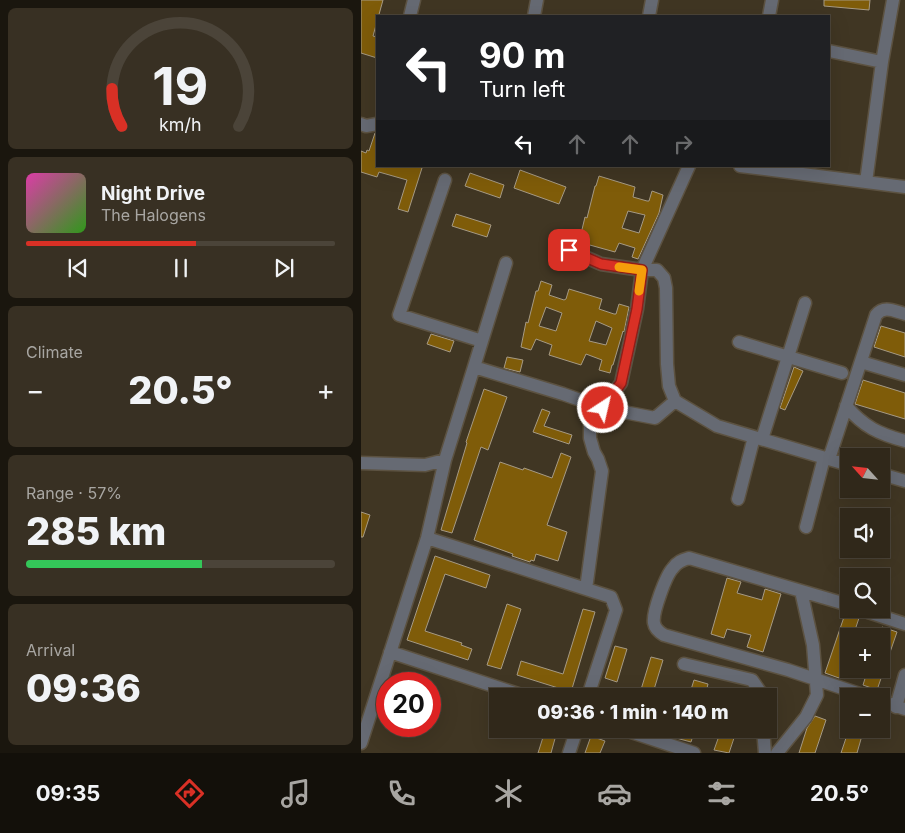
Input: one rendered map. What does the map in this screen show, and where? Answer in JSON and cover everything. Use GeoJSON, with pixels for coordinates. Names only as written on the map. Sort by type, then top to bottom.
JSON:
{"type":"FeatureCollection","features":[{"type":"Feature","properties":{"kind":"street"},"geometry":{"type":"LineString","coordinates":[[409,15],[414,0]]}},
{"type":"Feature","properties":{"kind":"street"},"geometry":{"type":"LineString","coordinates":[[534,15],[537,0]]}},
{"type":"Feature","properties":{"kind":"street"},"geometry":{"type":"LineString","coordinates":[[649,15],[653,0]]}},
{"type":"Feature","properties":{"kind":"street"},"geometry":{"type":"LineString","coordinates":[[769,15],[773,0]]}},
{"type":"Feature","properties":{"kind":"street"},"geometry":{"type":"LineString","coordinates":[[866,182],[881,62],[893,0]]}},
{"type":"Feature","properties":{"kind":"street"},"geometry":{"type":"LineString","coordinates":[[830,51],[881,62]]}},
{"type":"Feature","properties":{"kind":"street"},"geometry":{"type":"LineString","coordinates":[[361,124],[366,126],[376,124]]}},
{"type":"Feature","properties":{"kind":"street"},"geometry":{"type":"LineString","coordinates":[[586,589],[602,471],[598,459],[593,452],[590,424],[621,383],[637,309],[642,270],[689,167]]}},
{"type":"Feature","properties":{"kind":"street"},"geometry":{"type":"LineString","coordinates":[[748,167],[905,187]]}},
{"type":"Feature","properties":{"kind":"street"},"geometry":{"type":"LineString","coordinates":[[445,180],[399,316],[482,340]]}},
{"type":"Feature","properties":{"kind":"street"},"geometry":{"type":"LineString","coordinates":[[569,250],[601,264],[642,270],[657,270],[664,278],[666,288],[667,364],[669,386],[675,401],[717,426],[840,462]]}},
{"type":"Feature","properties":{"kind":"street"},"geometry":{"type":"LineString","coordinates":[[361,742],[427,538],[445,460],[506,263]]}},
{"type":"Feature","properties":{"kind":"street"},"geometry":{"type":"LineString","coordinates":[[738,499],[805,303]]}},
{"type":"Feature","properties":{"kind":"street"},"geometry":{"type":"LineString","coordinates":[[806,528],[827,458],[876,316],[880,310],[886,309],[905,314]]}},
{"type":"Feature","properties":{"kind":"street"},"geometry":{"type":"LineString","coordinates":[[739,342],[842,373]]}},
{"type":"Feature","properties":{"kind":"street"},"geometry":{"type":"LineString","coordinates":[[861,362],[905,375]]}},
{"type":"Feature","properties":{"kind":"street"},"geometry":{"type":"LineString","coordinates":[[474,367],[603,408],[655,418],[675,401]]}},
{"type":"Feature","properties":{"kind":"street"},"geometry":{"type":"LineString","coordinates":[[846,406],[858,420],[868,427],[885,436],[905,441]]}},
{"type":"Feature","properties":{"kind":"street"},"geometry":{"type":"LineString","coordinates":[[361,463],[425,465],[445,460]]}},
{"type":"Feature","properties":{"kind":"street"},"geometry":{"type":"LineString","coordinates":[[890,476],[905,480]]}},
{"type":"Feature","properties":{"kind":"street"},"geometry":{"type":"LineString","coordinates":[[427,538],[611,597],[616,610],[591,688]]}},
{"type":"Feature","properties":{"kind":"street"},"geometry":{"type":"LineString","coordinates":[[840,603],[689,558],[681,560],[668,574],[654,623],[656,629],[664,635],[842,688]]}},
{"type":"Feature","properties":{"kind":"street"},"geometry":{"type":"LineString","coordinates":[[777,753],[806,717],[817,695],[813,645],[801,591]]}},
{"type":"Feature","properties":{"kind":"street"},"geometry":{"type":"LineString","coordinates":[[887,618],[905,624]]}},
{"type":"Feature","properties":{"kind":"street"},"geometry":{"type":"LineString","coordinates":[[390,652],[499,688]]}},
{"type":"Feature","properties":{"kind":"street"},"geometry":{"type":"LineString","coordinates":[[684,664],[752,680],[758,688]]}},
{"type":"Feature","properties":{"kind":"street"},"geometry":{"type":"LineString","coordinates":[[901,708],[905,675]]}},
{"type":"Feature","properties":{"kind":"street"},"geometry":{"type":"LineString","coordinates":[[569,753],[574,738]]}},
{"type":"Feature","properties":{"kind":"street"},"geometry":{"type":"LineString","coordinates":[[649,738],[694,753]]}},
{"type":"Feature","properties":{"kind":"street"},"geometry":{"type":"LineString","coordinates":[[764,738],[765,753]]}},
{"type":"Feature","properties":{"kind":"building"},"geometry":{"type":"Polygon","coordinates":[[[361,0],[383,0],[379,15],[376,15],[373,36],[376,37],[376,58],[361,53],[361,0]]]}},
{"type":"Feature","properties":{"kind":"building"},"geometry":{"type":"Polygon","coordinates":[[[824,0],[870,0],[869,10],[824,6],[824,0]]]}},
{"type":"Feature","properties":{"kind":"building"},"geometry":{"type":"Polygon","coordinates":[[[375,133],[376,167],[422,168],[408,212],[398,209],[407,180],[379,172],[377,177],[361,172],[361,151],[366,153],[367,150],[369,151],[375,133]]]}},
{"type":"Feature","properties":{"kind":"building"},"geometry":{"type":"Polygon","coordinates":[[[520,170],[566,187],[559,204],[514,188],[520,170]]]}},
{"type":"Feature","properties":{"kind":"building"},"geometry":{"type":"Polygon","coordinates":[[[470,173],[504,185],[500,198],[465,186],[470,173]]]}},
{"type":"Feature","properties":{"kind":"building"},"geometry":{"type":"Polygon","coordinates":[[[599,176],[635,187],[633,197],[649,201],[652,191],[663,195],[659,213],[638,259],[632,257],[635,248],[619,243],[615,252],[579,242],[585,217],[587,218],[599,176]],[[628,211],[622,228],[639,233],[645,215],[628,211]]]}},
{"type":"Feature","properties":{"kind":"building"},"geometry":{"type":"Polygon","coordinates":[[[456,214],[491,225],[487,237],[452,226],[456,214]]]}},
{"type":"Feature","properties":{"kind":"building"},"geometry":{"type":"Polygon","coordinates":[[[541,281],[552,285],[549,295],[564,300],[569,289],[602,299],[599,309],[614,314],[616,314],[619,304],[629,307],[624,332],[610,373],[599,370],[602,360],[586,354],[581,365],[549,355],[552,345],[536,339],[531,350],[521,347],[526,322],[528,323],[536,291],[538,291],[541,281]],[[546,307],[539,326],[556,331],[562,313],[546,307]],[[596,321],[589,341],[606,345],[612,328],[596,321]]]}},
{"type":"Feature","properties":{"kind":"building"},"geometry":{"type":"Polygon","coordinates":[[[881,326],[905,333],[905,357],[874,347],[881,326]]]}},
{"type":"Feature","properties":{"kind":"building"},"geometry":{"type":"Polygon","coordinates":[[[431,334],[454,341],[450,352],[427,344],[431,334]]]}},
{"type":"Feature","properties":{"kind":"building"},"geometry":{"type":"Polygon","coordinates":[[[507,357],[523,360],[520,372],[504,368],[507,357]]]}},
{"type":"Feature","properties":{"kind":"building"},"geometry":{"type":"Polygon","coordinates":[[[794,367],[803,371],[785,410],[780,408],[794,367]]]}},
{"type":"Feature","properties":{"kind":"building"},"geometry":{"type":"Polygon","coordinates":[[[863,380],[905,393],[905,419],[855,404],[863,380]]]}},
{"type":"Feature","properties":{"kind":"building"},"geometry":{"type":"Polygon","coordinates":[[[484,389],[507,397],[488,450],[481,447],[452,533],[441,530],[466,442],[484,389]]]}},
{"type":"Feature","properties":{"kind":"building"},"geometry":{"type":"Polygon","coordinates":[[[542,409],[550,412],[544,426],[572,435],[569,444],[533,432],[542,409]]]}},
{"type":"Feature","properties":{"kind":"building"},"geometry":{"type":"Polygon","coordinates":[[[561,453],[571,457],[547,525],[567,532],[558,561],[536,554],[534,561],[531,560],[530,562],[474,540],[500,462],[552,478],[561,453]]]}},
{"type":"Feature","properties":{"kind":"building"},"geometry":{"type":"Polygon","coordinates":[[[361,512],[370,515],[363,537],[361,537],[361,512]]]}},
{"type":"Feature","properties":{"kind":"building"},"geometry":{"type":"Polygon","coordinates":[[[435,556],[490,575],[486,588],[445,574],[425,631],[462,643],[461,645],[472,649],[468,660],[407,640],[435,556]]]}},
{"type":"Feature","properties":{"kind":"building"},"geometry":{"type":"Polygon","coordinates":[[[727,578],[741,582],[737,593],[762,600],[765,589],[781,594],[763,652],[747,647],[751,635],[727,629],[724,638],[711,634],[727,578]]]}},
{"type":"Feature","properties":{"kind":"building"},"geometry":{"type":"Polygon","coordinates":[[[507,604],[521,609],[501,669],[487,665],[507,604]]]}},
{"type":"Feature","properties":{"kind":"building"},"geometry":{"type":"Polygon","coordinates":[[[583,609],[595,612],[572,688],[558,688],[517,675],[521,661],[563,674],[583,609]]]}},
{"type":"Feature","properties":{"kind":"building"},"geometry":{"type":"Polygon","coordinates":[[[844,618],[859,618],[856,628],[840,628],[844,618]]]}},
{"type":"Feature","properties":{"kind":"building"},"geometry":{"type":"Polygon","coordinates":[[[840,629],[840,675],[839,678],[825,673],[840,629]]]}},
{"type":"Feature","properties":{"kind":"building"},"geometry":{"type":"Polygon","coordinates":[[[890,630],[897,632],[890,652],[890,630]]]}},
{"type":"Feature","properties":{"kind":"building"},"geometry":{"type":"Polygon","coordinates":[[[615,646],[627,649],[617,682],[605,678],[615,646]]]}},
{"type":"Feature","properties":{"kind":"building"},"geometry":{"type":"Polygon","coordinates":[[[651,657],[663,660],[654,688],[641,688],[651,657]]]}},
{"type":"Feature","properties":{"kind":"building"},"geometry":{"type":"Polygon","coordinates":[[[865,678],[881,678],[878,688],[863,685],[865,678]]]}},
{"type":"Feature","properties":{"kind":"building"},"geometry":{"type":"Polygon","coordinates":[[[694,680],[708,684],[707,688],[692,688],[694,680]]]}},
{"type":"Feature","properties":{"kind":"building"},"geometry":{"type":"Polygon","coordinates":[[[815,716],[826,720],[815,753],[799,753],[807,728],[815,716]]]}},
{"type":"Feature","properties":{"kind":"building"},"geometry":{"type":"Polygon","coordinates":[[[543,738],[555,738],[551,753],[538,753],[543,738]]]}},
{"type":"Feature","properties":{"kind":"building"},"geometry":{"type":"Polygon","coordinates":[[[590,738],[605,741],[600,753],[585,753],[590,738]]]}},
{"type":"Feature","properties":{"kind":"building"},"geometry":{"type":"Polygon","coordinates":[[[676,738],[692,738],[691,742],[676,738]]]}},
{"type":"Feature","properties":{"kind":"building"},"geometry":{"type":"Polygon","coordinates":[[[718,738],[734,738],[729,753],[714,750],[718,738]]]}},
{"type":"Feature","properties":{"kind":"building"},"geometry":{"type":"Polygon","coordinates":[[[846,738],[861,738],[857,753],[841,753],[846,738]]]}},
{"type":"Feature","properties":{"kind":"slow traffic"},"geometry":{"type":"LineString","coordinates":[[619,267],[642,270],[639,291]]}},
{"type":"Feature","properties":{"kind":"route"},"geometry":{"type":"LineString","coordinates":[[569,250],[601,264],[642,270],[637,309],[621,383],[603,408]]}}]}
